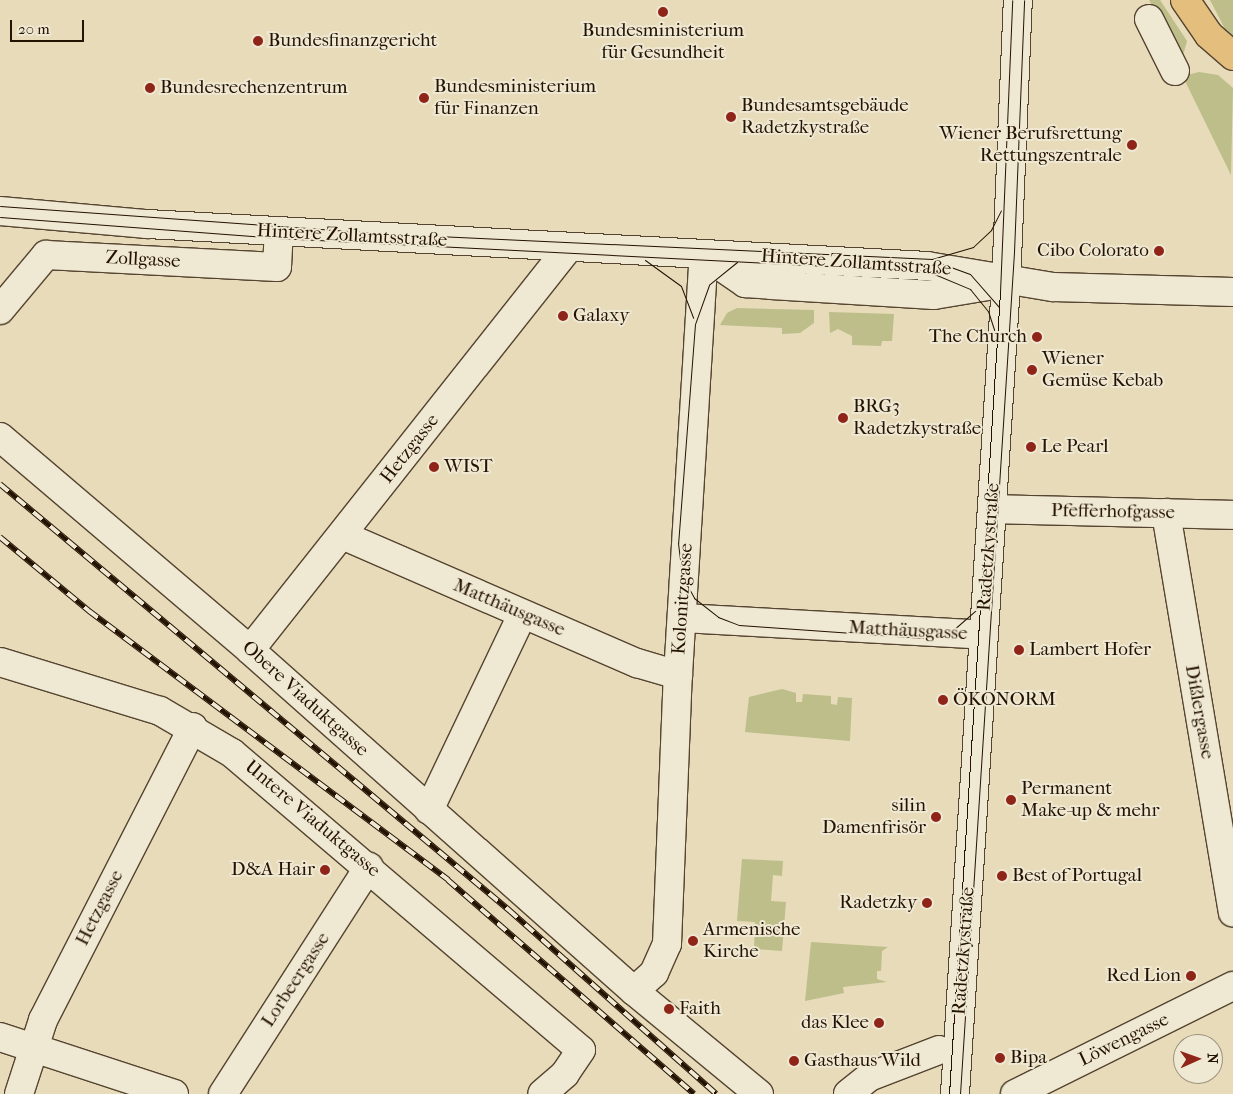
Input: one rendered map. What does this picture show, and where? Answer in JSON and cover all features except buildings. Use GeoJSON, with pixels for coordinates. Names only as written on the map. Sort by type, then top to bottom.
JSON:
{"type":"FeatureCollection","features":[{"type":"Feature","properties":{"kind":"main road"},"geometry":{"type":"LineString","coordinates":[[1185,0],[1210,35],[1233,56]]}},
{"type":"Feature","properties":{"kind":"street","name":"Radetzkystraße"},"geometry":{"type":"LineString","coordinates":[[957,1093],[1006,282],[1018,0]]}},
{"type":"Feature","properties":{"kind":"street"},"geometry":{"type":"LineString","coordinates":[[1149,19],[1175,71]]}},
{"type":"Feature","properties":{"kind":"street","name":"Hintere Zollamtsstraße"},"geometry":{"type":"LineString","coordinates":[[0,210],[279,232],[927,266],[1006,282],[1233,292]]}},
{"type":"Feature","properties":{"kind":"street","name":"Zollgasse"},"geometry":{"type":"LineString","coordinates":[[0,310],[46,255],[277,266],[279,232]]}},
{"type":"Feature","properties":{"kind":"street","name":"Hetzgasse"},"geometry":{"type":"LineString","coordinates":[[250,650],[569,247]]}},
{"type":"Feature","properties":{"kind":"street","name":"Kolonitzgasse"},"geometry":{"type":"LineString","coordinates":[[634,991],[654,973],[667,944],[678,675],[704,255]]}},
{"type":"Feature","properties":{"kind":"street","name":"Obere Viaduktgasse"},"geometry":{"type":"LineString","coordinates":[[0,437],[250,650],[634,991],[759,1094]]}},
{"type":"Feature","properties":{"kind":"street","name":"Pfefferhofgasse"},"geometry":{"type":"LineString","coordinates":[[992,509],[1233,515]]}},
{"type":"Feature","properties":{"kind":"street","name":"Dißlergasse"},"geometry":{"type":"LineString","coordinates":[[1166,513],[1233,912]]}},
{"type":"Feature","properties":{"kind":"street","name":"Matthäusgasse"},"geometry":{"type":"LineString","coordinates":[[342,535],[522,615],[678,675]]}},
{"type":"Feature","properties":{"kind":"street"},"geometry":{"type":"LineString","coordinates":[[429,810],[522,615]]}},
{"type":"Feature","properties":{"kind":"street","name":"Matthäusgasse"},"geometry":{"type":"LineString","coordinates":[[683,618],[984,635]]}},
{"type":"Feature","properties":{"kind":"street","name":"Untere Viaduktgasse"},"geometry":{"type":"LineString","coordinates":[[0,662],[160,711],[193,727],[232,753],[369,867],[581,1050],[565,1074],[542,1094]]}},
{"type":"Feature","properties":{"kind":"street","name":"Hetzgasse"},"geometry":{"type":"LineString","coordinates":[[19,1094],[31,1047],[193,727]]}},
{"type":"Feature","properties":{"kind":"street","name":"Lorbeergasse"},"geometry":{"type":"LineString","coordinates":[[223,1094],[369,867]]}},
{"type":"Feature","properties":{"kind":"street","name":"Löwengasse"},"geometry":{"type":"LineString","coordinates":[[1015,1094],[1233,986]]}},
{"type":"Feature","properties":{"kind":"street"},"geometry":{"type":"LineString","coordinates":[[0,1037],[174,1094]]}},
{"type":"Feature","properties":{"kind":"street"},"geometry":{"type":"LineString","coordinates":[[848,1094],[877,1073],[939,1050]]}},
{"type":"Feature","properties":{"kind":"green space"},"geometry":{"type":"Polygon","coordinates":[[[1149,0],[1160,0],[1187,41],[1182,59],[1149,0]]]}},
{"type":"Feature","properties":{"kind":"green space"},"geometry":{"type":"Polygon","coordinates":[[[1210,0],[1233,0],[1233,36],[1225,29],[1210,0]]]}},
{"type":"Feature","properties":{"kind":"green space"},"geometry":{"type":"Polygon","coordinates":[[[1199,72],[1218,75],[1233,88],[1231,175],[1186,83],[1187,75],[1199,72]]]}},
{"type":"Feature","properties":{"kind":"green space"},"geometry":{"type":"Polygon","coordinates":[[[737,308],[814,310],[814,323],[800,333],[782,334],[782,328],[720,325],[727,313],[737,308]]]}},
{"type":"Feature","properties":{"kind":"green space"},"geometry":{"type":"Polygon","coordinates":[[[829,312],[894,314],[892,341],[882,341],[881,346],[852,345],[852,336],[838,329],[830,333],[829,312]]]}},
{"type":"Feature","properties":{"kind":"green space"},"geometry":{"type":"Polygon","coordinates":[[[782,689],[796,693],[796,702],[802,702],[803,694],[831,696],[831,704],[837,705],[838,697],[852,698],[850,741],[745,732],[749,697],[782,689]]]}},
{"type":"Feature","properties":{"kind":"green space"},"geometry":{"type":"Polygon","coordinates":[[[742,859],[783,861],[782,876],[773,875],[771,901],[786,902],[782,951],[754,949],[755,922],[737,921],[742,859]]]}},
{"type":"Feature","properties":{"kind":"green space"},"geometry":{"type":"Polygon","coordinates":[[[811,942],[888,947],[882,951],[881,971],[877,971],[877,979],[887,982],[843,987],[844,993],[805,1001],[811,942]]]}},
{"type":"Feature","properties":{"kind":"tram line"},"geometry":{"type":"LineString","coordinates":[[949,1094],[1000,292],[1012,0]]}},
{"type":"Feature","properties":{"kind":"tram line"},"geometry":{"type":"LineString","coordinates":[[960,1094],[1014,252],[1024,0]]}},
{"type":"Feature","properties":{"kind":"tram line"},"geometry":{"type":"LineString","coordinates":[[0,206],[394,234],[932,259],[973,247],[991,230],[1001,210]]}},
{"type":"Feature","properties":{"kind":"tram line"},"geometry":{"type":"LineString","coordinates":[[0,217],[278,238],[927,271],[970,289],[988,311],[994,330]]}},
{"type":"Feature","properties":{"kind":"tram line"},"geometry":{"type":"LineString","coordinates":[[645,260],[681,286],[693,318]]}},
{"type":"Feature","properties":{"kind":"tram line"},"geometry":{"type":"LineString","coordinates":[[737,262],[709,285],[695,324],[678,543],[682,576],[694,598],[718,617],[739,625],[924,638],[952,631],[980,607]]}},
{"type":"Feature","properties":{"kind":"tram line"},"geometry":{"type":"LineString","coordinates":[[937,262],[970,274],[999,307]]}},
{"type":"Feature","properties":{"kind":"railway"},"geometry":{"type":"LineString","coordinates":[[0,484],[509,910],[716,1094]]}},
{"type":"Feature","properties":{"kind":"railway"},"geometry":{"type":"LineString","coordinates":[[0,537],[89,611],[448,880],[694,1094]]}},
{"type":"Feature","properties":{"kind":"place","name":"Bundesministerium für Gesundheit"},"geometry":{"type":"Point","coordinates":[663,12]}},
{"type":"Feature","properties":{"kind":"place","name":"Bundesfinanzgericht"},"geometry":{"type":"Point","coordinates":[258,41]}},
{"type":"Feature","properties":{"kind":"place","name":"Bundesrechenzentrum"},"geometry":{"type":"Point","coordinates":[150,88]}},
{"type":"Feature","properties":{"kind":"place","name":"Bundesministerium für Finanzen"},"geometry":{"type":"Point","coordinates":[424,98]}},
{"type":"Feature","properties":{"kind":"place","name":"Bundesamtsgebäude Radetzkystraße"},"geometry":{"type":"Point","coordinates":[731,117]}},
{"type":"Feature","properties":{"kind":"place","name":"Wiener Berufsrettung Rettungszentrale"},"geometry":{"type":"Point","coordinates":[1132,145]}},
{"type":"Feature","properties":{"kind":"place","name":"Cibo Colorato"},"geometry":{"type":"Point","coordinates":[1159,251]}},
{"type":"Feature","properties":{"kind":"place","name":"Galaxy"},"geometry":{"type":"Point","coordinates":[563,316]}},
{"type":"Feature","properties":{"kind":"place","name":"The Church"},"geometry":{"type":"Point","coordinates":[1037,337]}},
{"type":"Feature","properties":{"kind":"place","name":"Wiener Gemüse Kebab"},"geometry":{"type":"Point","coordinates":[1032,370]}},
{"type":"Feature","properties":{"kind":"place","name":"BRG3 Radetzkystraße"},"geometry":{"type":"Point","coordinates":[843,418]}},
{"type":"Feature","properties":{"kind":"place","name":"Le Pearl"},"geometry":{"type":"Point","coordinates":[1031,447]}},
{"type":"Feature","properties":{"kind":"place","name":"WIST"},"geometry":{"type":"Point","coordinates":[434,467]}},
{"type":"Feature","properties":{"kind":"place","name":"Lambert Hofer"},"geometry":{"type":"Point","coordinates":[1019,650]}},
{"type":"Feature","properties":{"kind":"place","name":"ÖKONORM"},"geometry":{"type":"Point","coordinates":[943,700]}},
{"type":"Feature","properties":{"kind":"place","name":"Permanent Make-up & mehr"},"geometry":{"type":"Point","coordinates":[1011,800]}},
{"type":"Feature","properties":{"kind":"place","name":"silin Damenfrisör"},"geometry":{"type":"Point","coordinates":[936,817]}},
{"type":"Feature","properties":{"kind":"place","name":"D&A Hair"},"geometry":{"type":"Point","coordinates":[325,870]}},
{"type":"Feature","properties":{"kind":"place","name":"Best of Portugal"},"geometry":{"type":"Point","coordinates":[1002,876]}},
{"type":"Feature","properties":{"kind":"place","name":"Radetzky"},"geometry":{"type":"Point","coordinates":[927,903]}},
{"type":"Feature","properties":{"kind":"place","name":"Armenische Kirche"},"geometry":{"type":"Point","coordinates":[693,941]}},
{"type":"Feature","properties":{"kind":"place","name":"Red Lion"},"geometry":{"type":"Point","coordinates":[1191,976]}},
{"type":"Feature","properties":{"kind":"place","name":"Faith"},"geometry":{"type":"Point","coordinates":[669,1009]}},
{"type":"Feature","properties":{"kind":"place","name":"das Klee"},"geometry":{"type":"Point","coordinates":[879,1023]}},
{"type":"Feature","properties":{"kind":"place","name":"Bipa"},"geometry":{"type":"Point","coordinates":[1000,1058]}},
{"type":"Feature","properties":{"kind":"place","name":"Gasthaus Wild"},"geometry":{"type":"Point","coordinates":[794,1061]}}]}
